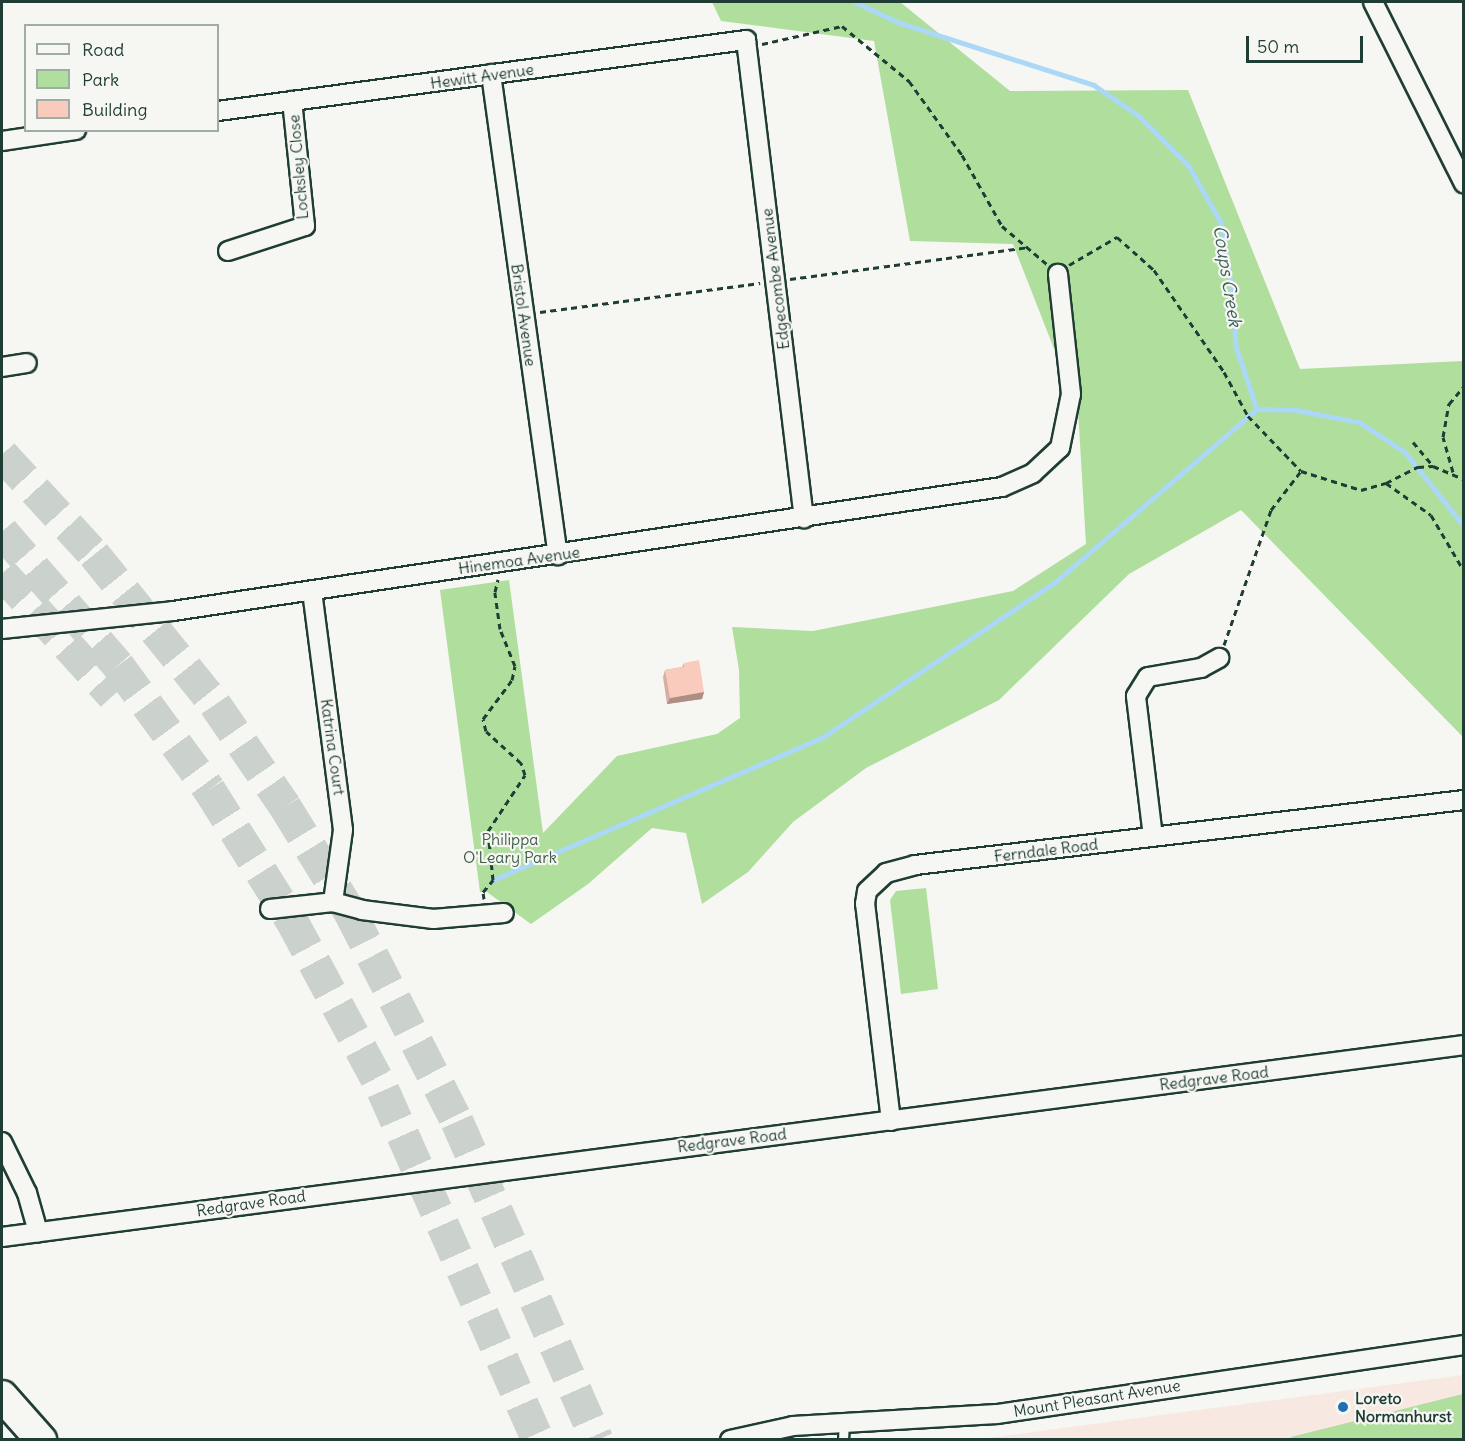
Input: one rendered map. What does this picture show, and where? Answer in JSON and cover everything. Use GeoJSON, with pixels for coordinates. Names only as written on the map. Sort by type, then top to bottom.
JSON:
{"type":"FeatureCollection","features":[{"type":"Feature","properties":{"kind":"highway"},"geometry":{"type":"LineString","coordinates":[[2,1396],[41,1440]]}},
{"type":"Feature","properties":{"kind":"street"},"geometry":{"type":"LineString","coordinates":[[1373,2],[1464,184]]}},
{"type":"Feature","properties":{"kind":"street","name":"Hewitt Avenue"},"geometry":{"type":"LineString","coordinates":[[219,111],[746,40]]}},
{"type":"Feature","properties":{"kind":"street","name":"Edgecombe Avenue"},"geometry":{"type":"LineString","coordinates":[[746,40],[804,519]]}},
{"type":"Feature","properties":{"kind":"street","name":"Bristol Avenue"},"geometry":{"type":"LineString","coordinates":[[491,74],[558,555]]}},
{"type":"Feature","properties":{"kind":"street","name":"Locksley Close"},"geometry":{"type":"LineString","coordinates":[[228,251],[305,226],[292,101]]}},
{"type":"Feature","properties":{"kind":"street"},"geometry":{"type":"LineString","coordinates":[[2,141],[63,132]]}},
{"type":"Feature","properties":{"kind":"street","name":"Hinemoa Avenue"},"geometry":{"type":"LineString","coordinates":[[2,629],[173,611],[804,519],[1002,487],[1033,473],[1060,448],[1071,394],[1058,274]]}},
{"type":"Feature","properties":{"kind":"street"},"geometry":{"type":"LineString","coordinates":[[2,367],[27,363]]}},
{"type":"Feature","properties":{"kind":"street","name":"Katrina Court"},"geometry":{"type":"LineString","coordinates":[[312,591],[344,830],[333,902]]}},
{"type":"Feature","properties":{"kind":"street"},"geometry":{"type":"LineString","coordinates":[[1153,837],[1136,696],[1148,676],[1201,668],[1219,658]]}},
{"type":"Feature","properties":{"kind":"street","name":"Ferndale Road"},"geometry":{"type":"LineString","coordinates":[[891,1121],[865,904],[867,891],[875,880],[899,867],[1464,800]]}},
{"type":"Feature","properties":{"kind":"street"},"geometry":{"type":"LineString","coordinates":[[270,909],[333,902],[362,910],[433,919],[504,913]]}},
{"type":"Feature","properties":{"kind":"street","name":"Redgrave Road"},"geometry":{"type":"LineString","coordinates":[[2,1237],[1464,1045]]}},
{"type":"Feature","properties":{"kind":"street"},"geometry":{"type":"LineString","coordinates":[[2,1142],[27,1194],[38,1232]]}},
{"type":"Feature","properties":{"kind":"street","name":"Mount Pleasant Avenue"},"geometry":{"type":"LineString","coordinates":[[730,1440],[793,1426],[844,1431],[997,1414],[1464,1345]]}},
{"type":"Feature","properties":{"kind":"path"},"geometry":{"type":"LineString","coordinates":[[746,40],[750,47],[842,26],[909,81],[962,155],[1002,226],[1058,274],[1117,237],[1154,270],[1224,372],[1248,416],[1301,471],[1361,490],[1386,483],[1418,466],[1433,466],[1453,472],[1464,479]]}},
{"type":"Feature","properties":{"kind":"path"},"geometry":{"type":"LineString","coordinates":[[1453,472],[1443,437],[1449,404],[1464,386]]}},
{"type":"Feature","properties":{"kind":"path"},"geometry":{"type":"LineString","coordinates":[[1413,442],[1433,466]]}},
{"type":"Feature","properties":{"kind":"path"},"geometry":{"type":"LineString","coordinates":[[1219,658],[1271,510],[1301,471]]}},
{"type":"Feature","properties":{"kind":"path"},"geometry":{"type":"LineString","coordinates":[[1386,483],[1431,515],[1464,571]]}},
{"type":"Feature","properties":{"kind":"path"},"geometry":{"type":"LineString","coordinates":[[493,880],[488,831],[525,776],[521,763],[486,731],[483,719],[512,680],[515,666],[500,629],[495,592],[502,563]]}},
{"type":"Feature","properties":{"kind":"shaded area","name":"Loreto Normanhurst"},"geometry":{"type":"Polygon","coordinates":[[[1463,1375],[1463,1439],[981,1439],[1463,1375]]]}},
{"type":"Feature","properties":{"kind":"green space","name":"Philippa O'Leary Park"},"geometry":{"type":"Polygon","coordinates":[[[712,2],[900,2],[1010,91],[1188,90],[1300,369],[1463,361],[1463,737],[1241,510],[1129,574],[999,700],[866,768],[793,822],[748,872],[702,904],[686,833],[652,828],[588,884],[531,924],[487,892],[480,892],[440,590],[509,580],[543,833],[617,756],[717,734],[740,718],[739,670],[732,627],[813,631],[1013,591],[1086,544],[1078,410],[1013,244],[910,241],[874,41],[721,21],[712,2]]]}},
{"type":"Feature","properties":{"kind":"green space"},"geometry":{"type":"Polygon","coordinates":[[[926,888],[938,989],[901,994],[890,900],[896,891],[926,888]]]}},
{"type":"Feature","properties":{"kind":"green space"},"geometry":{"type":"Polygon","coordinates":[[[1463,1394],[1463,1439],[1291,1439],[1291,1437],[1463,1394]]]}},
{"type":"Feature","properties":{"kind":"building"},"geometry":{"type":"Polygon","coordinates":[[[699,660],[704,692],[670,698],[665,670],[684,667],[684,663],[699,660]]]}},
{"type":"Feature","properties":{"kind":"waterway","name":"Coups Creek"},"geometry":{"type":"LineString","coordinates":[[855,2],[900,23],[1094,85],[1139,116],[1189,166],[1221,222],[1232,289],[1236,346],[1257,409],[1296,410],[1359,422],[1405,452],[1464,526]]}},
{"type":"Feature","properties":{"kind":"waterway"},"geometry":{"type":"LineString","coordinates":[[493,880],[823,737],[1054,583],[1257,409]]}},
{"type":"Feature","properties":{"kind":"tunnel"},"geometry":{"type":"LineString","coordinates":[[2,454],[94,554],[215,704],[285,806],[350,912],[457,1121],[597,1440]]}},
{"type":"Feature","properties":{"kind":"tunnel"},"geometry":{"type":"LineString","coordinates":[[2,531],[118,665],[209,789],[291,919],[383,1090],[538,1440]]}},
{"type":"Feature","properties":{"kind":"tunnel"},"geometry":{"type":"LineString","coordinates":[[2,573],[113,695]]}},
{"type":"Feature","properties":{"kind":"place","name":"Loreto Normanhurst"},"geometry":{"type":"Point","coordinates":[1343,1407]}}]}
